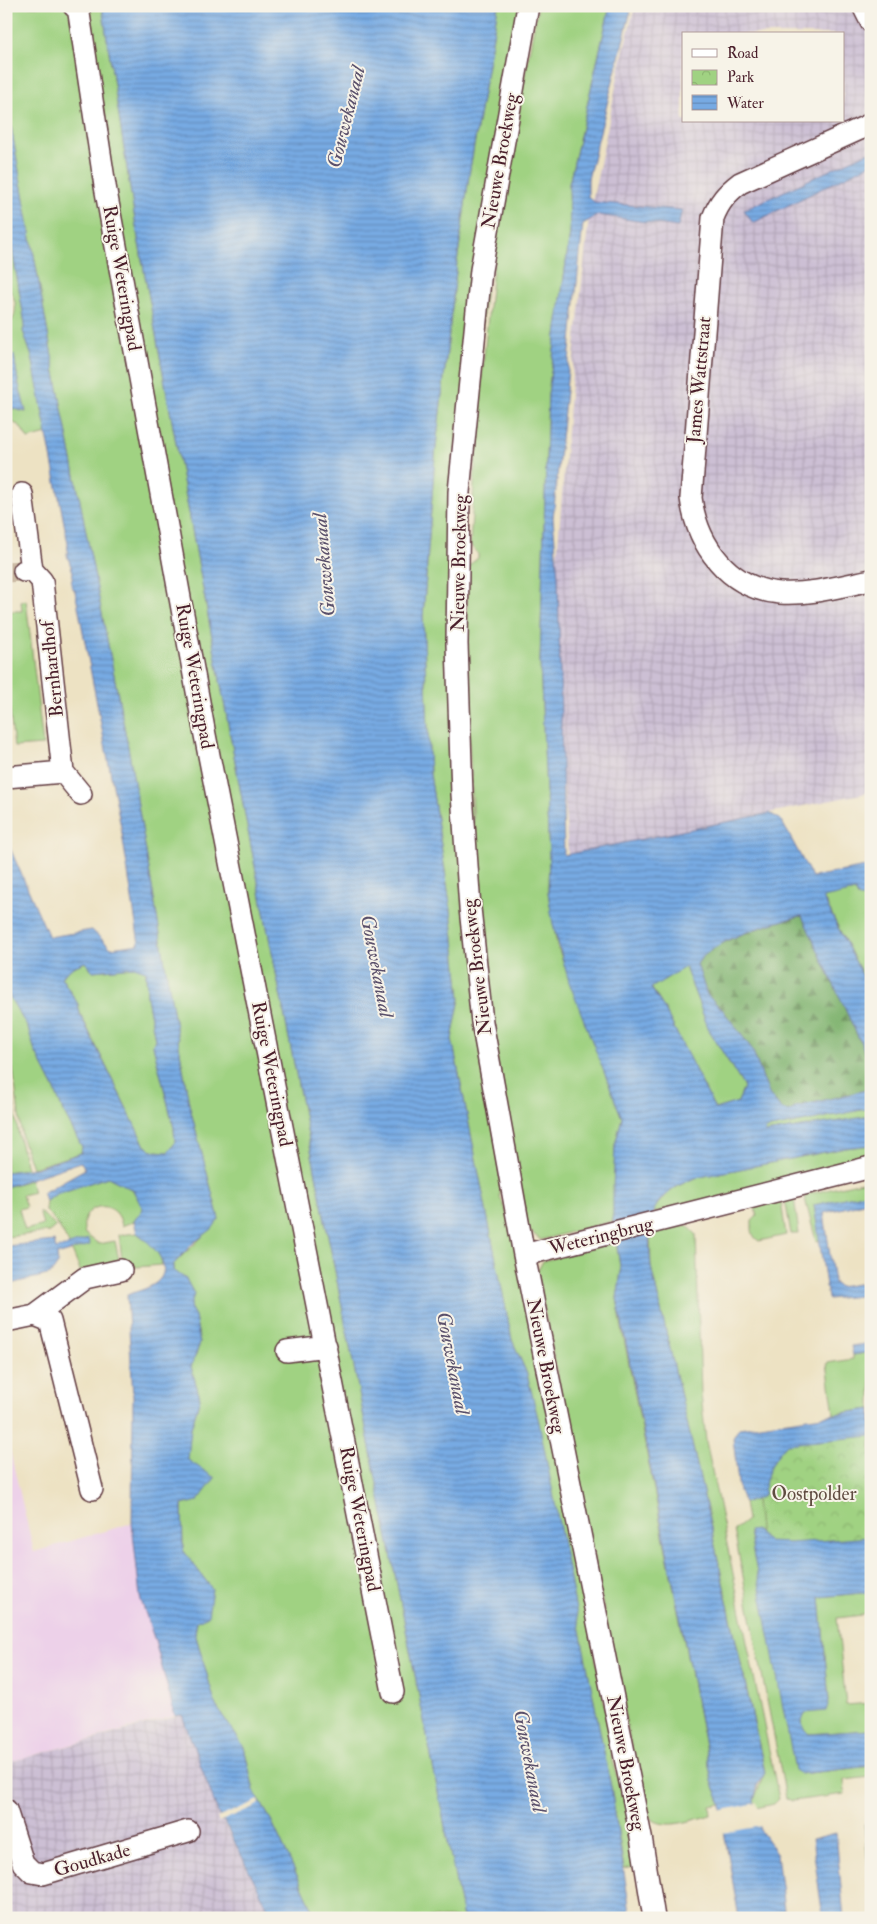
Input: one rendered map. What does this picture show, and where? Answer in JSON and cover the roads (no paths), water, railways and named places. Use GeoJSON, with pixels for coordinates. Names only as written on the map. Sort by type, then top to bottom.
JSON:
{"type":"FeatureCollection","features":[{"type":"Feature","properties":{"kind":"street","name":"Ruige Weteringpad"},"geometry":{"type":"LineString","coordinates":[[74,6],[78,7],[105,186],[205,735],[393,1692]]}},
{"type":"Feature","properties":{"kind":"street","name":"Nieuwe Broekweg"},"geometry":{"type":"LineString","coordinates":[[528,6],[481,270],[460,492],[458,644],[462,794],[471,917],[482,1022],[524,1255],[639,1828],[654,1918]]}},
{"type":"Feature","properties":{"kind":"street"},"geometry":{"type":"LineString","coordinates":[[863,6],[871,22]]}},
{"type":"Feature","properties":{"kind":"street","name":"James Wattstraat"},"geometry":{"type":"LineString","coordinates":[[871,124],[740,183],[727,193],[718,206],[713,218],[691,498],[693,518],[700,536],[711,554],[724,568],[742,581],[759,589],[779,593],[801,593],[871,580]]}},
{"type":"Feature","properties":{"kind":"street","name":"Bernhardhof"},"geometry":{"type":"LineString","coordinates":[[22,494],[28,570],[42,580],[63,772]]}},
{"type":"Feature","properties":{"kind":"street"},"geometry":{"type":"LineString","coordinates":[[6,777],[63,772],[82,794]]}},
{"type":"Feature","properties":{"kind":"street","name":"Weteringbrug"},"geometry":{"type":"LineString","coordinates":[[524,1255],[871,1167]]}},
{"type":"Feature","properties":{"kind":"street"},"geometry":{"type":"LineString","coordinates":[[6,1320],[35,1315],[85,1278],[121,1270]]}},
{"type":"Feature","properties":{"kind":"street"},"geometry":{"type":"LineString","coordinates":[[35,1315],[50,1321],[92,1489]]}},
{"type":"Feature","properties":{"kind":"street"},"geometry":{"type":"LineString","coordinates":[[287,1351],[326,1346]]}},
{"type":"Feature","properties":{"kind":"street","name":"Goudkade"},"geometry":{"type":"LineString","coordinates":[[6,1810],[22,1863],[32,1872],[43,1874],[188,1832]]}},
{"type":"Feature","properties":{"kind":"water","name":"Gouwekanaal"},"geometry":{"type":"Polygon","coordinates":[[[102,6],[498,6],[470,169],[457,263],[435,456],[423,617],[430,774],[451,910],[460,998],[452,1039],[512,1340],[527,1374],[539,1422],[611,1787],[631,1918],[463,1918],[247,826],[136,227],[102,6]]]}},
{"type":"Feature","properties":{"kind":"water"},"geometry":{"type":"Polygon","coordinates":[[[610,6],[632,6],[588,179],[588,196],[594,202],[682,210],[678,227],[598,215],[583,224],[553,518],[558,577],[564,855],[770,813],[781,820],[812,877],[871,866],[871,896],[859,898],[855,891],[823,898],[871,992],[871,1065],[802,916],[776,922],[744,933],[715,948],[697,964],[707,995],[722,1009],[752,1049],[769,1094],[780,1108],[789,1112],[796,1107],[866,1090],[871,1085],[871,1108],[766,1129],[765,1133],[871,1116],[871,1145],[845,1148],[695,1178],[667,1193],[659,1202],[654,1212],[649,1236],[651,1267],[765,1773],[758,1784],[754,1800],[761,1831],[777,1854],[785,1918],[739,1918],[721,1814],[721,1804],[712,1781],[617,1298],[621,1272],[613,1221],[613,1188],[615,1145],[622,1118],[569,982],[553,925],[548,892],[549,856],[540,662],[548,394],[570,233],[569,184],[610,6]],[[685,967],[651,988],[664,1008],[715,1109],[738,1102],[744,1087],[709,1030],[685,967]]]}},
{"type":"Feature","properties":{"kind":"water"},"geometry":{"type":"Polygon","coordinates":[[[6,98],[55,373],[129,752],[189,1104],[219,1219],[212,1229],[192,1244],[173,1265],[173,1270],[186,1279],[194,1294],[190,1307],[195,1316],[200,1343],[191,1367],[200,1398],[191,1428],[188,1460],[215,1478],[198,1501],[182,1505],[183,1550],[212,1589],[208,1616],[197,1621],[195,1633],[216,1706],[244,1747],[254,1791],[271,1820],[317,1918],[273,1918],[224,1821],[221,1821],[182,1715],[175,1716],[155,1641],[140,1597],[132,1523],[133,1397],[127,1295],[156,1283],[163,1274],[162,1260],[153,1247],[137,1233],[134,1221],[143,1209],[133,1190],[108,1177],[56,1194],[46,1201],[42,1193],[85,1169],[81,1162],[6,1187],[6,1172],[36,1168],[81,1153],[82,1147],[35,1051],[28,1028],[6,991],[6,839],[49,937],[92,930],[111,948],[139,944],[121,827],[75,591],[71,585],[73,572],[67,555],[68,544],[32,357],[23,331],[25,324],[6,214],[6,98]],[[85,962],[73,967],[61,977],[78,1004],[80,1014],[145,1146],[154,1151],[168,1152],[175,1143],[174,1128],[153,1045],[155,1039],[147,997],[146,971],[134,967],[93,971],[85,962]]]}},
{"type":"Feature","properties":{"kind":"water"},"geometry":{"type":"Polygon","coordinates":[[[871,151],[871,164],[753,223],[744,210],[871,151]]]}},
{"type":"Feature","properties":{"kind":"water"},"geometry":{"type":"Polygon","coordinates":[[[14,354],[18,381],[26,412],[6,407],[6,364],[14,354]]]}},
{"type":"Feature","properties":{"kind":"water"},"geometry":{"type":"Polygon","coordinates":[[[871,1192],[871,1201],[824,1213],[834,1283],[839,1287],[871,1282],[871,1295],[828,1299],[814,1205],[871,1192]]]}},
{"type":"Feature","properties":{"kind":"water"},"geometry":{"type":"Polygon","coordinates":[[[88,1239],[90,1245],[57,1255],[58,1264],[51,1274],[6,1285],[6,1246],[54,1241],[56,1249],[88,1239]]]}},
{"type":"Feature","properties":{"kind":"water"},"geometry":{"type":"Polygon","coordinates":[[[871,1343],[871,1352],[853,1355],[851,1346],[871,1343]]]}},
{"type":"Feature","properties":{"kind":"water"},"geometry":{"type":"Polygon","coordinates":[[[871,1409],[871,1436],[787,1444],[777,1455],[770,1468],[764,1495],[744,1503],[739,1491],[733,1438],[739,1428],[871,1409]]]}},
{"type":"Feature","properties":{"kind":"water"},"geometry":{"type":"Polygon","coordinates":[[[757,1530],[768,1542],[790,1543],[871,1537],[871,1592],[820,1597],[829,1701],[826,1711],[806,1713],[802,1722],[804,1729],[809,1734],[871,1730],[871,1766],[800,1774],[795,1770],[749,1531],[757,1530]]]}},
{"type":"Feature","properties":{"kind":"water"},"geometry":{"type":"Polygon","coordinates":[[[836,1833],[844,1918],[823,1918],[812,1839],[836,1833]]]}},
{"type":"Feature","properties":{"kind":"tunnel"},"geometry":{"type":"LineString","coordinates":[[6,572],[24,571]]}},
{"type":"Feature","properties":{"kind":"park label","name":"Oostpolder"},"geometry":{"type":"Point","coordinates":[814,1494]}}]}
